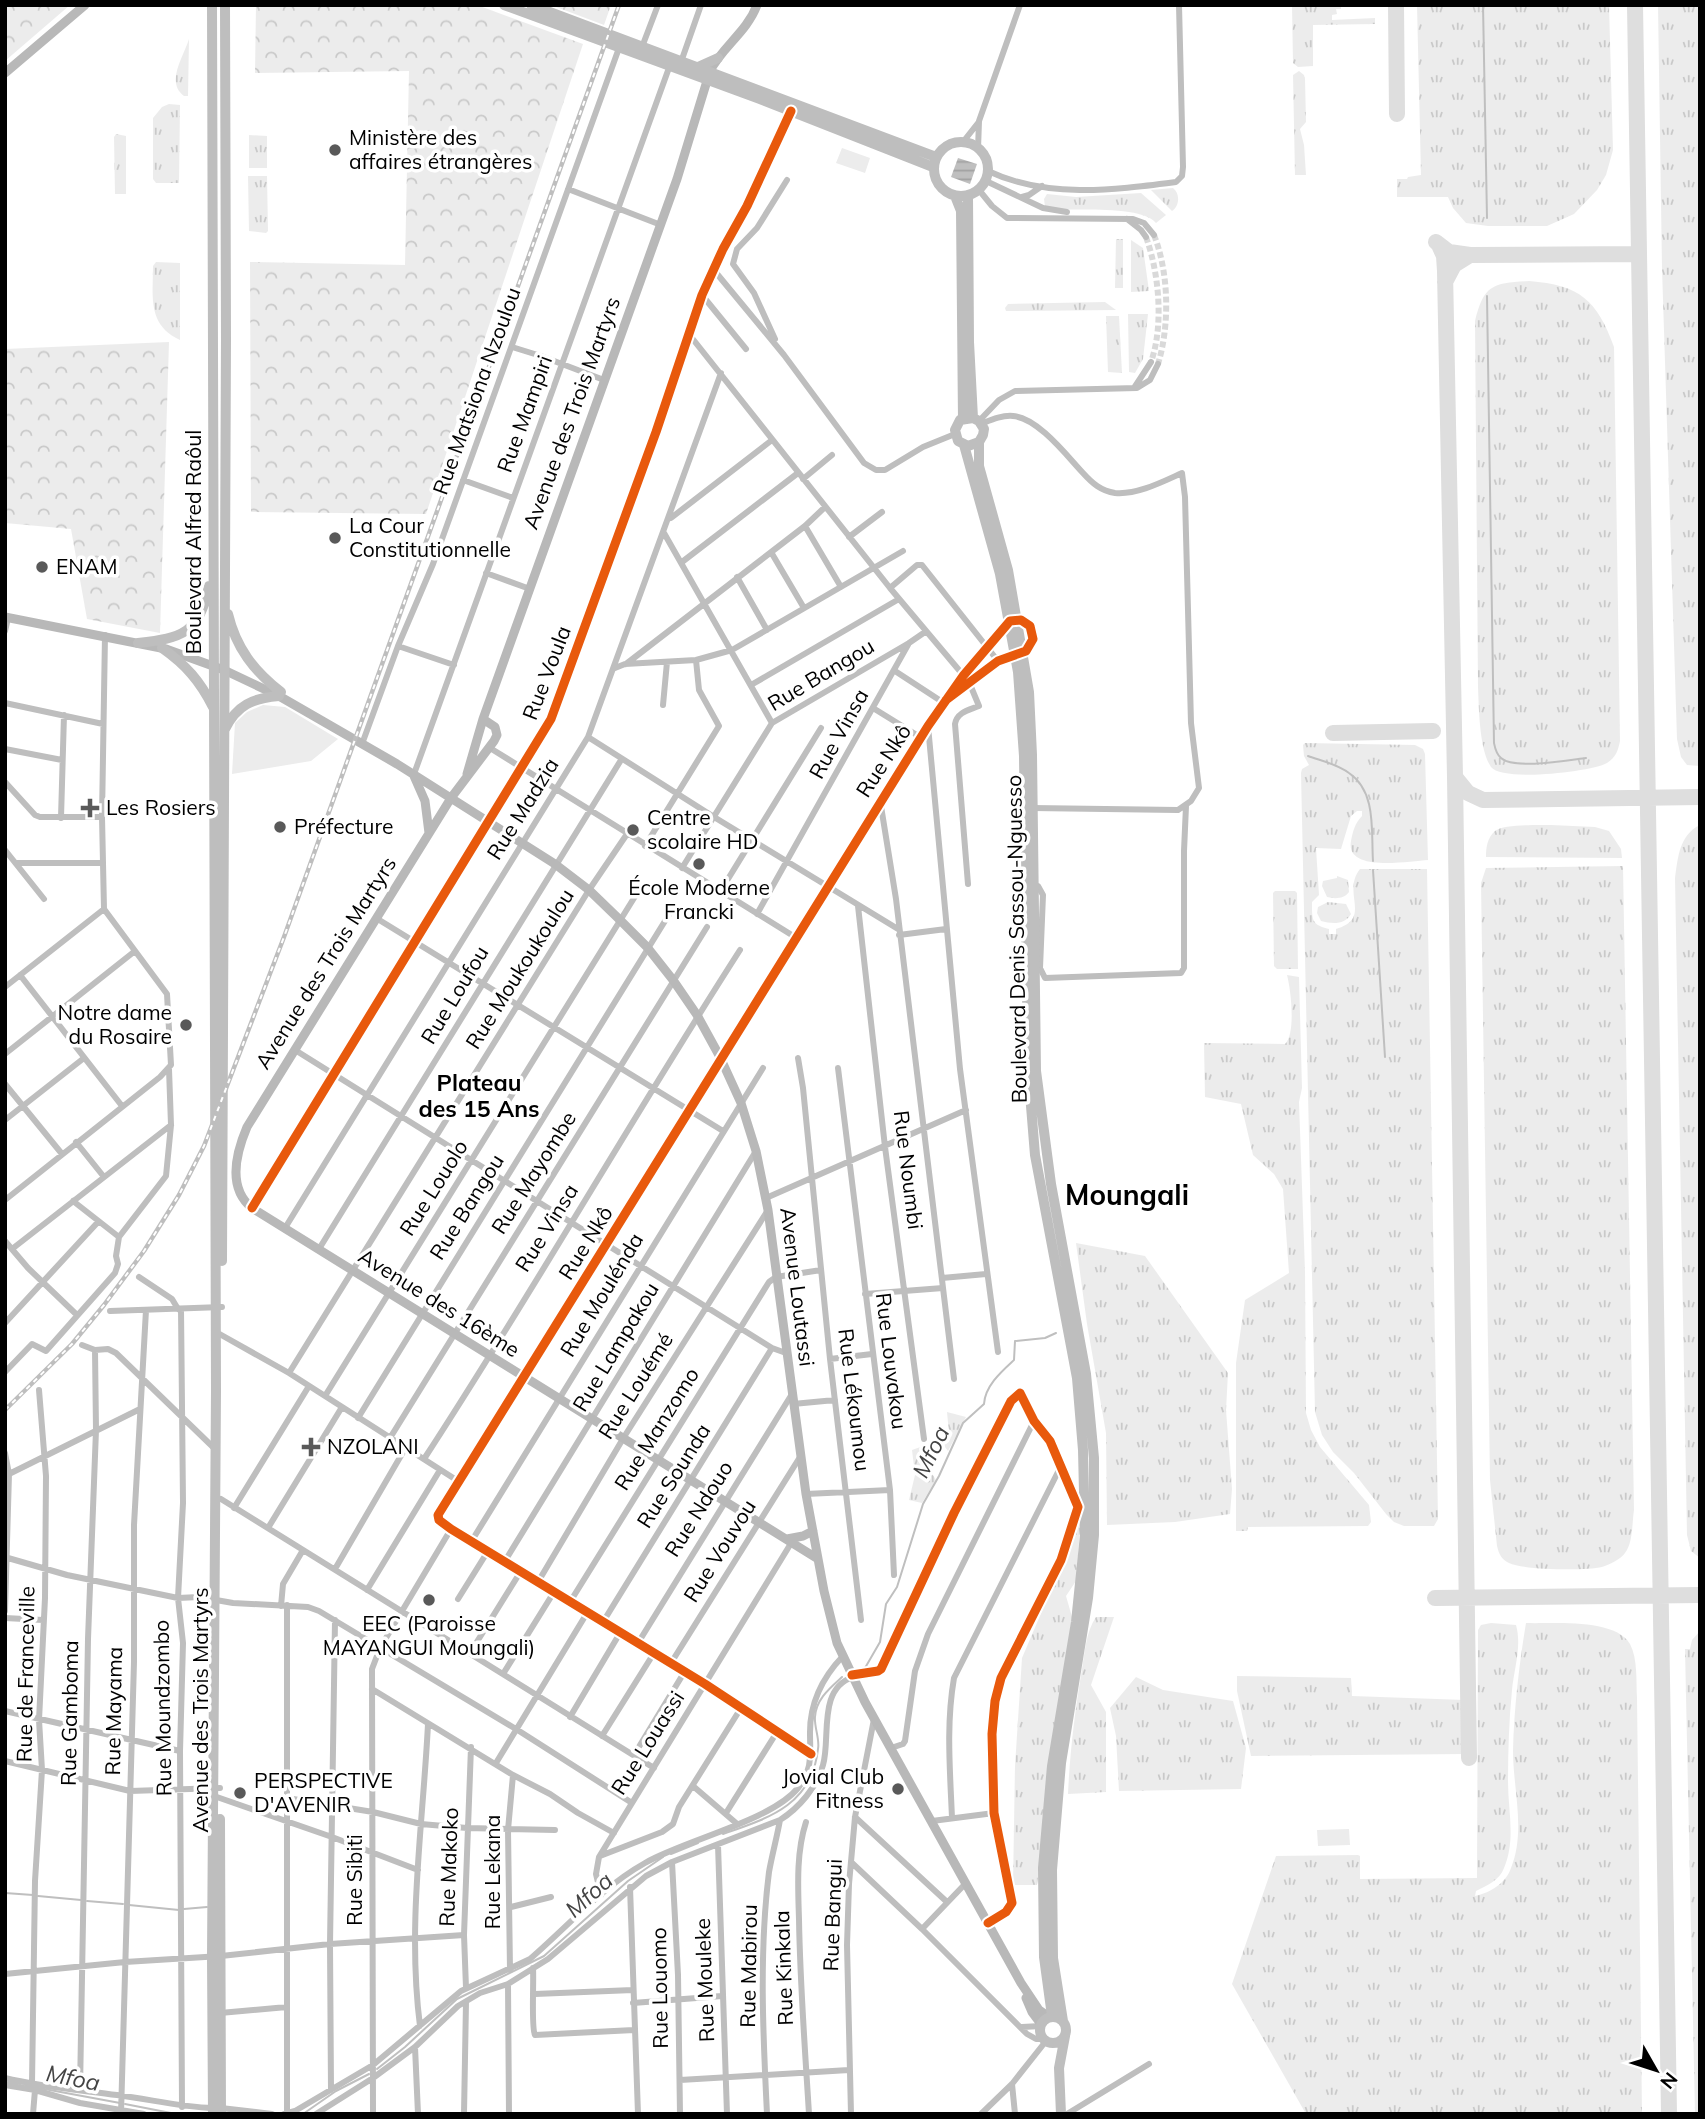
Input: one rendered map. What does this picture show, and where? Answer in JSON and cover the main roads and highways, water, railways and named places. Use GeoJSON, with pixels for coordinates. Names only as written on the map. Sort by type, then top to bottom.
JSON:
{"type":"FeatureCollection","features":[{"type":"Feature","properties":{"kind":"main road"},"geometry":{"type":"LineString","coordinates":[[5,73],[85,5]]}},
{"type":"Feature","properties":{"kind":"main road","name":"Boulevard Alfred Raôul"},"geometry":{"type":"LineString","coordinates":[[212,5],[213,565],[219,665]]}},
{"type":"Feature","properties":{"kind":"main road","name":"Boulevard Alfred Raôul"},"geometry":{"type":"LineString","coordinates":[[218,1141],[215,1079],[214,710],[224,600],[225,5]]}},
{"type":"Feature","properties":{"kind":"main road"},"geometry":{"type":"LineString","coordinates":[[503,5],[619,48],[711,76],[935,162]]}},
{"type":"Feature","properties":{"kind":"main road"},"geometry":{"type":"LineString","coordinates":[[531,5],[698,67],[711,76],[791,111],[935,162]]}},
{"type":"Feature","properties":{"kind":"main road","name":"Avenue des Trois Martyrs"},"geometry":{"type":"LineString","coordinates":[[466,779],[482,719],[661,225],[711,76],[721,55],[747,25],[757,5]]}},
{"type":"Feature","properties":{"kind":"main road"},"geometry":{"type":"LineString","coordinates":[[698,67],[709,64],[721,55]]}},
{"type":"Feature","properties":{"kind":"main road"},"geometry":{"type":"LineString","coordinates":[[963,142],[978,149],[987,160],[984,181],[968,196],[955,197],[937,184],[935,162],[943,148],[963,142]]}},
{"type":"Feature","properties":{"kind":"main road"},"geometry":{"type":"LineString","coordinates":[[968,196],[969,342],[974,420],[984,435],[972,446],[964,445],[958,441],[955,434],[958,423],[974,420]]}},
{"type":"Feature","properties":{"kind":"main road"},"geometry":{"type":"LineString","coordinates":[[955,197],[961,211],[974,420]]}},
{"type":"Feature","properties":{"kind":"main road","name":"Boulevard Denis Sassou-Nguesso"},"geometry":{"type":"LineString","coordinates":[[979,442],[979,466],[1008,570],[1030,710],[1035,808],[1035,1055],[1038,1093],[1051,1184],[1086,1374],[1094,1458],[1094,1535],[1052,1766],[1043,1868],[1047,2041]]}},
{"type":"Feature","properties":{"kind":"main road","name":"Boulevard Denis Sassou-Nguesso"},"geometry":{"type":"LineString","coordinates":[[964,445],[1014,620]]}},
{"type":"Feature","properties":{"kind":"main road"},"geometry":{"type":"LineString","coordinates":[[138,643],[162,640],[191,629],[205,606],[213,565]]}},
{"type":"Feature","properties":{"kind":"main road"},"geometry":{"type":"LineString","coordinates":[[224,600],[243,652],[257,672],[280,694]]}},
{"type":"Feature","properties":{"kind":"main road","name":"Avenue Loutassi"},"geometry":{"type":"LineString","coordinates":[[7,617],[105,635],[167,650],[219,665],[280,694],[555,864],[589,890],[648,947],[673,980],[697,1015],[720,1057],[741,1103],[757,1152],[768,1210],[800,1457],[834,1634],[874,1719],[1021,1983],[1046,2021]]}},
{"type":"Feature","properties":{"kind":"main road"},"geometry":{"type":"LineString","coordinates":[[167,650],[197,678],[214,710]]}},
{"type":"Feature","properties":{"kind":"main road","name":"Boulevard Denis Sassou-Nguesso"},"geometry":{"type":"LineString","coordinates":[[1019,653],[1024,757],[1028,1069],[1035,1155],[1077,1378],[1083,1450],[1085,1535],[1082,1604],[1061,1763],[1052,1870],[1053,1958],[1065,2035]]}},
{"type":"Feature","properties":{"kind":"main road"},"geometry":{"type":"LineString","coordinates":[[218,1141],[222,1068],[223,732],[219,665]]}},
{"type":"Feature","properties":{"kind":"main road"},"geometry":{"type":"LineString","coordinates":[[223,732],[244,704],[280,694]]}},
{"type":"Feature","properties":{"kind":"main road","name":"Avenue des Trois Martyrs"},"geometry":{"type":"LineString","coordinates":[[252,1208],[239,1194],[236,1174],[238,1153],[247,1127],[451,798],[490,748],[497,731],[490,722],[482,719]]}},
{"type":"Feature","properties":{"kind":"main road"},"geometry":{"type":"LineString","coordinates":[[414,775],[425,801],[429,834]]}},
{"type":"Feature","properties":{"kind":"main road","name":"Avenue des Trois Martyrs"},"geometry":{"type":"LineString","coordinates":[[217,1601],[221,1499],[218,1141]]}},
{"type":"Feature","properties":{"kind":"main road","name":"Avenue des 16ème"},"geometry":{"type":"LineString","coordinates":[[252,1208],[818,1559]]}},
{"type":"Feature","properties":{"kind":"main road","name":"Avenue des Trois Martyrs"},"geometry":{"type":"LineString","coordinates":[[217,2111],[215,1449],[219,1333]]}},
{"type":"Feature","properties":{"kind":"main road"},"geometry":{"type":"LineString","coordinates":[[791,1540],[813,1531]]}},
{"type":"Feature","properties":{"kind":"main road","name":"Avenue des Trois Martyrs"},"geometry":{"type":"LineString","coordinates":[[217,1957],[220,2013],[217,2111]]}},
{"type":"Feature","properties":{"kind":"main road"},"geometry":{"type":"LineString","coordinates":[[1046,2021],[1063,2021]]}},
{"type":"Feature","properties":{"kind":"main road"},"geometry":{"type":"LineString","coordinates":[[1059,2068],[1047,2041],[1059,2041],[1065,2035]]}},
{"type":"Feature","properties":{"kind":"main road"},"geometry":{"type":"LineString","coordinates":[[1061,2114],[1059,2068],[1065,2035]]}},
{"type":"Feature","properties":{"kind":"waterway"},"geometry":{"type":"LineString","coordinates":[[1483,5],[1487,218]]}},
{"type":"Feature","properties":{"kind":"waterway"},"geometry":{"type":"LineString","coordinates":[[1487,296],[1494,745],[1501,758],[1508,762],[1542,763],[1586,758]]}},
{"type":"Feature","properties":{"kind":"waterway"},"geometry":{"type":"LineString","coordinates":[[1308,756],[1344,770],[1358,781],[1371,813],[1373,861]]}},
{"type":"Feature","properties":{"kind":"waterway"},"geometry":{"type":"LineString","coordinates":[[1373,870],[1385,1057]]}},
{"type":"Feature","properties":{"kind":"waterway","name":"Mfoa"},"geometry":{"type":"LineString","coordinates":[[865,1668],[880,1642],[886,1604],[897,1587],[923,1504],[963,1423],[984,1404],[991,1385],[1014,1360],[1015,1341],[1045,1338],[1056,1333]]}},
{"type":"Feature","properties":{"kind":"waterway","name":"Mfoa"},"geometry":{"type":"LineString","coordinates":[[723,1834],[772,1815],[786,1806],[807,1784],[818,1749],[816,1711],[824,1694],[842,1677]]}},
{"type":"Feature","properties":{"kind":"waterway","name":"Mfoa"},"geometry":{"type":"LineString","coordinates":[[671,1854],[698,1843]]}},
{"type":"Feature","properties":{"kind":"waterway","name":"Mfoa"},"geometry":{"type":"LineString","coordinates":[[377,2069],[457,1999],[544,1956],[628,1881],[663,1857]]}},
{"type":"Feature","properties":{"kind":"waterway"},"geometry":{"type":"LineString","coordinates":[[5,1893],[33,1895]]}},
{"type":"Feature","properties":{"kind":"waterway"},"geometry":{"type":"LineString","coordinates":[[38,1896],[81,1900]]}},
{"type":"Feature","properties":{"kind":"waterway"},"geometry":{"type":"LineString","coordinates":[[87,1901],[123,1904]]}},
{"type":"Feature","properties":{"kind":"waterway"},"geometry":{"type":"LineString","coordinates":[[129,1905],[179,1910]]}},
{"type":"Feature","properties":{"kind":"waterway"},"geometry":{"type":"LineString","coordinates":[[184,1909],[207,1907]]}},
{"type":"Feature","properties":{"kind":"waterway","name":"Mfoa"},"geometry":{"type":"LineString","coordinates":[[303,2114],[336,2091],[369,2074]]}},
{"type":"Feature","properties":{"kind":"waterway","name":"Mfoa"},"geometry":{"type":"LineString","coordinates":[[5,2082],[20,2084]]}},
{"type":"Feature","properties":{"kind":"waterway","name":"Mfoa"},"geometry":{"type":"LineString","coordinates":[[39,2088],[120,2103]]}},
{"type":"Feature","properties":{"kind":"waterway","name":"Mfoa"},"geometry":{"type":"LineString","coordinates":[[125,2104],[176,2114]]}},
{"type":"Feature","properties":{"kind":"tunnel"},"geometry":{"type":"LineString","coordinates":[[1154,235],[1163,266],[1166,299],[1165,333],[1158,364]]}},
{"type":"Feature","properties":{"kind":"tunnel"},"geometry":{"type":"LineString","coordinates":[[1146,237],[1157,283],[1159,316],[1151,362]]}},
{"type":"Feature","properties":{"kind":"railway"},"geometry":{"type":"LineString","coordinates":[[5,1410],[72,1344],[104,1305],[144,1251],[179,1195],[204,1146],[284,937],[619,5]]}},
{"type":"Feature","properties":{"kind":"place","name":"Ministère des affaires étrangères"},"geometry":{"type":"Point","coordinates":[335,150]}},
{"type":"Feature","properties":{"kind":"place","name":"La Cour Constitutionnelle"},"geometry":{"type":"Point","coordinates":[335,538]}},
{"type":"Feature","properties":{"kind":"place","name":"ENAM"},"geometry":{"type":"Point","coordinates":[42,567]}},
{"type":"Feature","properties":{"kind":"place","name":"Les Rosiers"},"geometry":{"type":"Point","coordinates":[90,808]}},
{"type":"Feature","properties":{"kind":"place","name":"Préfecture"},"geometry":{"type":"Point","coordinates":[280,827]}},
{"type":"Feature","properties":{"kind":"place","name":"Centre scolaire HD"},"geometry":{"type":"Point","coordinates":[633,830]}},
{"type":"Feature","properties":{"kind":"place","name":"École Moderne Francki"},"geometry":{"type":"Point","coordinates":[699,864]}},
{"type":"Feature","properties":{"kind":"place","name":"Notre dame du Rosaire"},"geometry":{"type":"Point","coordinates":[186,1025]}},
{"type":"Feature","properties":{"kind":"place","name":"NZOLANI"},"geometry":{"type":"Point","coordinates":[311,1447]}},
{"type":"Feature","properties":{"kind":"place","name":"EEC (Paroisse MAYANGUI Moungali)"},"geometry":{"type":"Point","coordinates":[429,1600]}},
{"type":"Feature","properties":{"kind":"place","name":"Jovial Club Fitness"},"geometry":{"type":"Point","coordinates":[898,1789]}},
{"type":"Feature","properties":{"kind":"place","name":"PERSPECTIVE D'AVENIR"},"geometry":{"type":"Point","coordinates":[240,1793]}},
{"type":"Feature","properties":{"kind":"district","name":"Plateau des 15 Ans"},"geometry":{"type":"Point","coordinates":[479,1096]}},
{"type":"Feature","properties":{"kind":"district","name":"Moungali"},"geometry":{"type":"Point","coordinates":[1127,1195]}}]}
